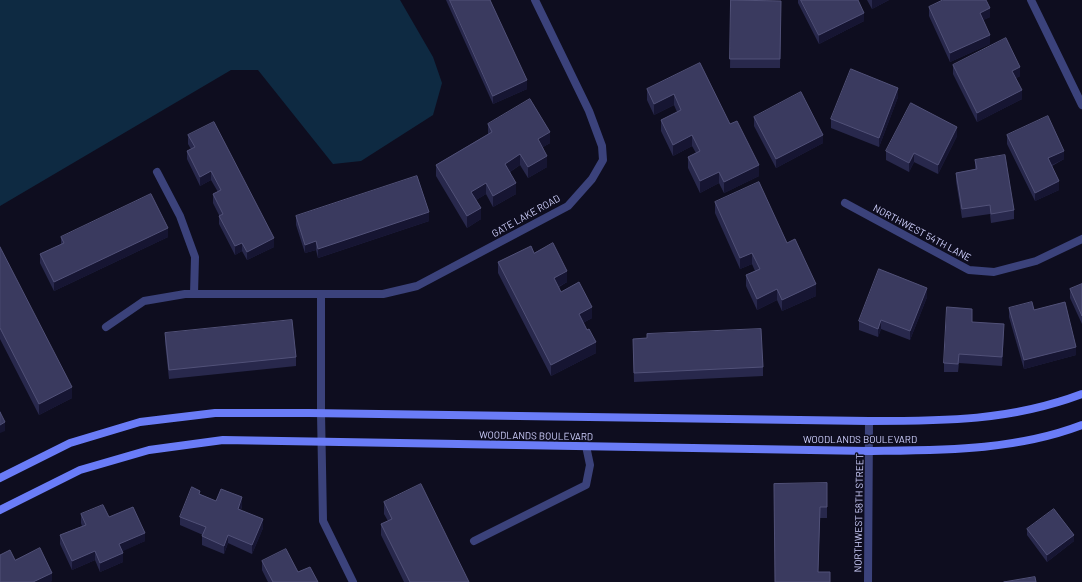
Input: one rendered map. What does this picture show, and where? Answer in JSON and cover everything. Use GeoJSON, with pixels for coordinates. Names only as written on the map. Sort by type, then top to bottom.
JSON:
{"type":"FeatureCollection","features":[{"type":"Feature","properties":{"kind":"street","name":"GATE LAKE ROAD"},"geometry":{"type":"LineString","coordinates":[[106,328],[144,301],[194,294],[383,294],[417,286],[568,206],[592,179],[603,160],[602,146],[589,111],[535,0]]}},
{"type":"Feature","properties":{"kind":"street"},"geometry":{"type":"LineString","coordinates":[[1031,0],[1082,105]]}},
{"type":"Feature","properties":{"kind":"street"},"geometry":{"type":"LineString","coordinates":[[158,172],[180,216],[195,257],[194,294]]}},
{"type":"Feature","properties":{"kind":"street","name":"NORTHWEST 54TH LANE"},"geometry":{"type":"LineString","coordinates":[[845,203],[969,270],[994,272],[1036,261],[1082,239]]}},
{"type":"Feature","properties":{"kind":"street"},"geometry":{"type":"LineString","coordinates":[[321,295],[321,442],[323,521],[353,582]]}},
{"type":"Feature","properties":{"kind":"street","name":"WOODLANDS BOULEVARD"},"geometry":{"type":"LineString","coordinates":[[0,478],[70,443],[140,422],[215,413],[955,421],[1010,414],[1055,404],[1082,394]]}},
{"type":"Feature","properties":{"kind":"street","name":"NORTHWEST 58TH STREET"},"geometry":{"type":"LineString","coordinates":[[868,582],[869,421]]}},
{"type":"Feature","properties":{"kind":"street","name":"WOODLANDS BOULEVARD"},"geometry":{"type":"LineString","coordinates":[[0,510],[80,470],[149,450],[223,440],[869,451],[957,450],[1014,443],[1064,432],[1082,425]]}},
{"type":"Feature","properties":{"kind":"street"},"geometry":{"type":"LineString","coordinates":[[474,541],[586,485],[590,465],[586,446]]}},
{"type":"Feature","properties":{"kind":"water"},"geometry":{"type":"Polygon","coordinates":[[[0,0],[400,0],[433,57],[442,83],[433,115],[361,161],[333,164],[258,70],[231,70],[0,206],[0,0]]]}},
{"type":"Feature","properties":{"kind":"building"},"geometry":{"type":"Polygon","coordinates":[[[450,0],[490,0],[527,80],[493,96],[450,0]]]}},
{"type":"Feature","properties":{"kind":"building"},"geometry":{"type":"Polygon","coordinates":[[[731,0],[781,1],[780,59],[730,59],[731,0]]]}},
{"type":"Feature","properties":{"kind":"building"},"geometry":{"type":"Polygon","coordinates":[[[801,0],[858,0],[864,13],[819,35],[801,0]]]}},
{"type":"Feature","properties":{"kind":"building"},"geometry":{"type":"Polygon","coordinates":[[[943,0],[986,0],[990,8],[980,13],[990,35],[950,53],[929,7],[943,0]]]}},
{"type":"Feature","properties":{"kind":"building"},"geometry":{"type":"Polygon","coordinates":[[[1006,38],[1020,67],[1012,71],[1022,90],[977,113],[953,65],[1006,38]]]}},
{"type":"Feature","properties":{"kind":"building"},"geometry":{"type":"Polygon","coordinates":[[[700,63],[730,124],[737,121],[759,165],[724,182],[719,172],[700,181],[688,157],[700,151],[692,135],[673,145],[661,120],[681,110],[674,94],[654,104],[647,89],[700,63]]]}},
{"type":"Feature","properties":{"kind":"building"},"geometry":{"type":"Polygon","coordinates":[[[851,69],[898,88],[879,138],[831,119],[851,69]]]}},
{"type":"Feature","properties":{"kind":"building"},"geometry":{"type":"Polygon","coordinates":[[[801,92],[823,135],[776,159],[754,117],[801,92]]]}},
{"type":"Feature","properties":{"kind":"building"},"geometry":{"type":"Polygon","coordinates":[[[530,99],[550,132],[538,139],[547,156],[528,167],[520,154],[505,164],[516,183],[493,196],[486,183],[471,192],[481,208],[467,216],[436,165],[492,132],[488,124],[530,99]]]}},
{"type":"Feature","properties":{"kind":"building"},"geometry":{"type":"Polygon","coordinates":[[[911,103],[957,127],[938,165],[914,153],[909,163],[886,151],[911,103]]]}},
{"type":"Feature","properties":{"kind":"building"},"geometry":{"type":"Polygon","coordinates":[[[1048,116],[1064,151],[1048,158],[1059,181],[1035,193],[1007,135],[1048,116]]]}},
{"type":"Feature","properties":{"kind":"building"},"geometry":{"type":"Polygon","coordinates":[[[214,122],[274,238],[247,252],[242,243],[235,246],[219,216],[223,214],[213,194],[221,190],[211,171],[200,177],[187,151],[195,147],[188,135],[214,122]]]}},
{"type":"Feature","properties":{"kind":"building"},"geometry":{"type":"Polygon","coordinates":[[[1005,155],[1014,210],[991,214],[990,205],[962,209],[956,173],[977,169],[975,160],[1005,155]]]}},
{"type":"Feature","properties":{"kind":"building"},"geometry":{"type":"Polygon","coordinates":[[[417,176],[429,212],[318,249],[316,241],[305,245],[296,216],[417,176]]]}},
{"type":"Feature","properties":{"kind":"building"},"geometry":{"type":"Polygon","coordinates":[[[759,182],[787,243],[795,239],[816,284],[782,300],[777,289],[757,299],[746,275],[760,269],[752,253],[740,258],[715,202],[759,182]]]}},
{"type":"Feature","properties":{"kind":"building"},"geometry":{"type":"Polygon","coordinates":[[[151,194],[168,228],[54,282],[40,254],[64,243],[61,237],[151,194]]]}},
{"type":"Feature","properties":{"kind":"building"},"geometry":{"type":"Polygon","coordinates":[[[553,243],[567,271],[554,278],[561,292],[579,282],[592,307],[579,314],[587,330],[589,329],[596,342],[551,365],[498,262],[531,246],[534,253],[553,243]]]}},
{"type":"Feature","properties":{"kind":"building"},"geometry":{"type":"Polygon","coordinates":[[[0,247],[72,387],[39,404],[0,328],[0,247]]]}},
{"type":"Feature","properties":{"kind":"building"},"geometry":{"type":"Polygon","coordinates":[[[879,269],[927,288],[910,331],[881,320],[878,329],[859,321],[879,269]]]}},
{"type":"Feature","properties":{"kind":"building"},"geometry":{"type":"Polygon","coordinates":[[[1082,284],[1082,316],[1070,289],[1082,284]]]}},
{"type":"Feature","properties":{"kind":"building"},"geometry":{"type":"Polygon","coordinates":[[[1032,302],[1034,310],[1065,302],[1076,347],[1024,360],[1009,308],[1032,302]]]}},
{"type":"Feature","properties":{"kind":"building"},"geometry":{"type":"Polygon","coordinates":[[[947,307],[972,309],[972,322],[1004,324],[1002,357],[959,354],[958,364],[944,363],[947,307]]]}},
{"type":"Feature","properties":{"kind":"building"},"geometry":{"type":"Polygon","coordinates":[[[292,320],[296,357],[169,370],[165,333],[292,320]]]}},
{"type":"Feature","properties":{"kind":"building"},"geometry":{"type":"Polygon","coordinates":[[[761,329],[763,367],[634,373],[633,339],[647,338],[647,334],[761,329]]]}},
{"type":"Feature","properties":{"kind":"building"},"geometry":{"type":"Polygon","coordinates":[[[0,412],[5,422],[0,425],[0,412]]]}},
{"type":"Feature","properties":{"kind":"building"},"geometry":{"type":"Polygon","coordinates":[[[827,483],[827,507],[820,507],[818,572],[830,572],[830,582],[775,582],[774,484],[827,483]]]}},
{"type":"Feature","properties":{"kind":"building"},"geometry":{"type":"Polygon","coordinates":[[[421,484],[469,582],[410,582],[381,524],[392,519],[384,502],[421,484]]]}},
{"type":"Feature","properties":{"kind":"building"},"geometry":{"type":"Polygon","coordinates":[[[192,487],[200,491],[199,494],[216,501],[221,489],[242,497],[238,509],[263,519],[252,545],[228,535],[224,546],[202,536],[206,527],[180,517],[192,487]]]}},
{"type":"Feature","properties":{"kind":"building"},"geometry":{"type":"Polygon","coordinates":[[[103,505],[109,517],[133,507],[145,533],[119,544],[123,553],[100,563],[95,551],[72,561],[60,535],[86,525],[81,514],[103,505]]]}},
{"type":"Feature","properties":{"kind":"building"},"geometry":{"type":"Polygon","coordinates":[[[1054,509],[1074,535],[1047,555],[1027,529],[1054,509]]]}},
{"type":"Feature","properties":{"kind":"building"},"geometry":{"type":"Polygon","coordinates":[[[40,548],[52,573],[33,582],[0,582],[0,555],[10,550],[15,560],[40,548]]]}},
{"type":"Feature","properties":{"kind":"building"},"geometry":{"type":"Polygon","coordinates":[[[286,549],[298,572],[310,567],[318,582],[273,582],[262,561],[286,549]]]}},
{"type":"Feature","properties":{"kind":"building"},"geometry":{"type":"Polygon","coordinates":[[[1035,577],[1036,582],[1004,582],[1035,577]]]}}]}
